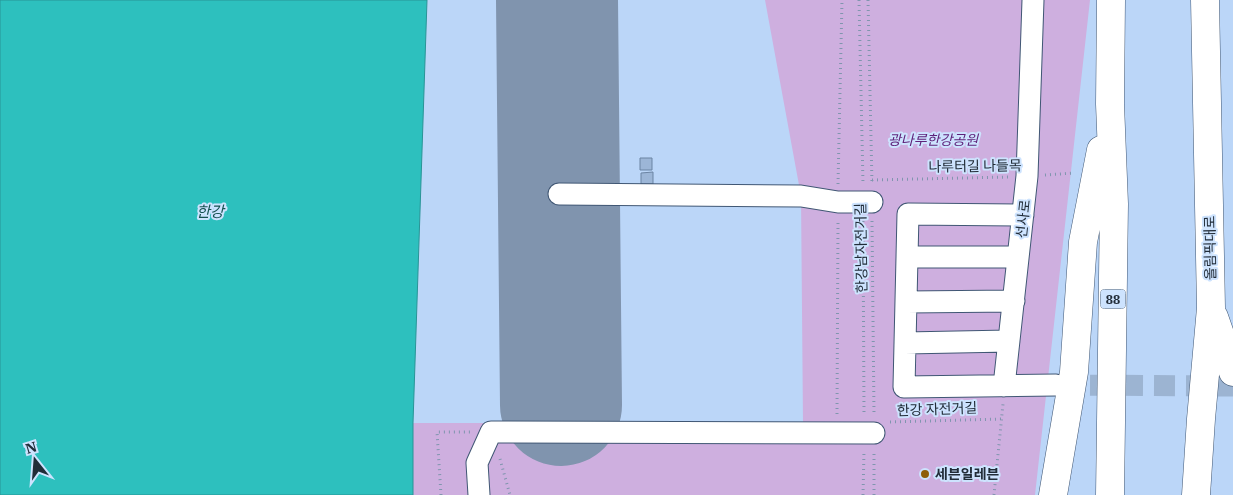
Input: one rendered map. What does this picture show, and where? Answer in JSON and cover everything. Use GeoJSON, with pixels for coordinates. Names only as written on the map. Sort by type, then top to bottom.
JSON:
{"type":"FeatureCollection","features":[{"type":"Feature","properties":{"kind":"highway","name":"88"},"geometry":{"type":"LineString","coordinates":[[1110,495],[1114,204],[1110,104],[1111,0]]}},
{"type":"Feature","properties":{"kind":"highway","name":"올림픽대로"},"geometry":{"type":"LineString","coordinates":[[1196,495],[1211,308],[1205,0]]}},
{"type":"Feature","properties":{"kind":"highway"},"geometry":{"type":"LineString","coordinates":[[1054,495],[1074,372],[1083,242],[1110,104]]}},
{"type":"Feature","properties":{"kind":"highway"},"geometry":{"type":"LineString","coordinates":[[1211,308],[1233,372]]}},
{"type":"Feature","properties":{"kind":"street","name":"선사로"},"geometry":{"type":"LineString","coordinates":[[1004,386],[1027,176],[1033,0]]}},
{"type":"Feature","properties":{"kind":"street"},"geometry":{"type":"LineString","coordinates":[[559,194],[801,196],[838,202],[867,202]]}},
{"type":"Feature","properties":{"kind":"street"},"geometry":{"type":"LineString","coordinates":[[1023,215],[908,214],[904,387],[1056,385]]}},
{"type":"Feature","properties":{"kind":"street"},"geometry":{"type":"LineString","coordinates":[[907,257],[1018,257]]}},
{"type":"Feature","properties":{"kind":"street"},"geometry":{"type":"LineString","coordinates":[[906,302],[1014,300]]}},
{"type":"Feature","properties":{"kind":"street"},"geometry":{"type":"LineString","coordinates":[[905,343],[1009,341]]}},
{"type":"Feature","properties":{"kind":"street"},"geometry":{"type":"LineString","coordinates":[[479,495],[477,463],[491,432],[871,430]]}},
{"type":"Feature","properties":{"kind":"path"},"geometry":{"type":"LineString","coordinates":[[859,0],[867,202],[871,430],[863,495]]}},
{"type":"Feature","properties":{"kind":"path","name":"한강남자전거길"},"geometry":{"type":"LineString","coordinates":[[868,0],[872,180],[867,202],[874,495]]}},
{"type":"Feature","properties":{"kind":"path","name":"나루터길 나들목"},"geometry":{"type":"LineString","coordinates":[[872,180],[1079,173]]}},
{"type":"Feature","properties":{"kind":"path"},"geometry":{"type":"LineString","coordinates":[[994,495],[1004,386]]}},
{"type":"Feature","properties":{"kind":"path","name":"한강 자전거길"},"geometry":{"type":"LineString","coordinates":[[871,430],[1001,418]]}},
{"type":"Feature","properties":{"kind":"path"},"geometry":{"type":"LineString","coordinates":[[437,432],[441,495]]}},
{"type":"Feature","properties":{"kind":"green space","name":"광나루한강공원"},"geometry":{"type":"Polygon","coordinates":[[[765,0],[1090,0],[1035,495],[413,495],[413,423],[803,423],[801,196],[765,0]]]}},
{"type":"Feature","properties":{"kind":"water","name":"한강"},"geometry":{"type":"Polygon","coordinates":[[[0,0],[427,0],[413,423],[413,495],[0,495],[0,0]]]}},
{"type":"Feature","properties":{"kind":"building"},"geometry":{"type":"Polygon","coordinates":[[[640,158],[652,158],[652,170],[640,170],[640,158]]]}},
{"type":"Feature","properties":{"kind":"building"},"geometry":{"type":"Polygon","coordinates":[[[653,172],[653,184],[641,184],[641,173],[653,172]]]}},
{"type":"Feature","properties":{"kind":"runway"},"geometry":{"type":"LineString","coordinates":[[557,0],[561,405]]}},
{"type":"Feature","properties":{"kind":"tunnel"},"geometry":{"type":"LineString","coordinates":[[1058,385],[1233,386]]}},
{"type":"Feature","properties":{"kind":"place","name":"세븐일레븐"},"geometry":{"type":"Point","coordinates":[925,474]}}]}
